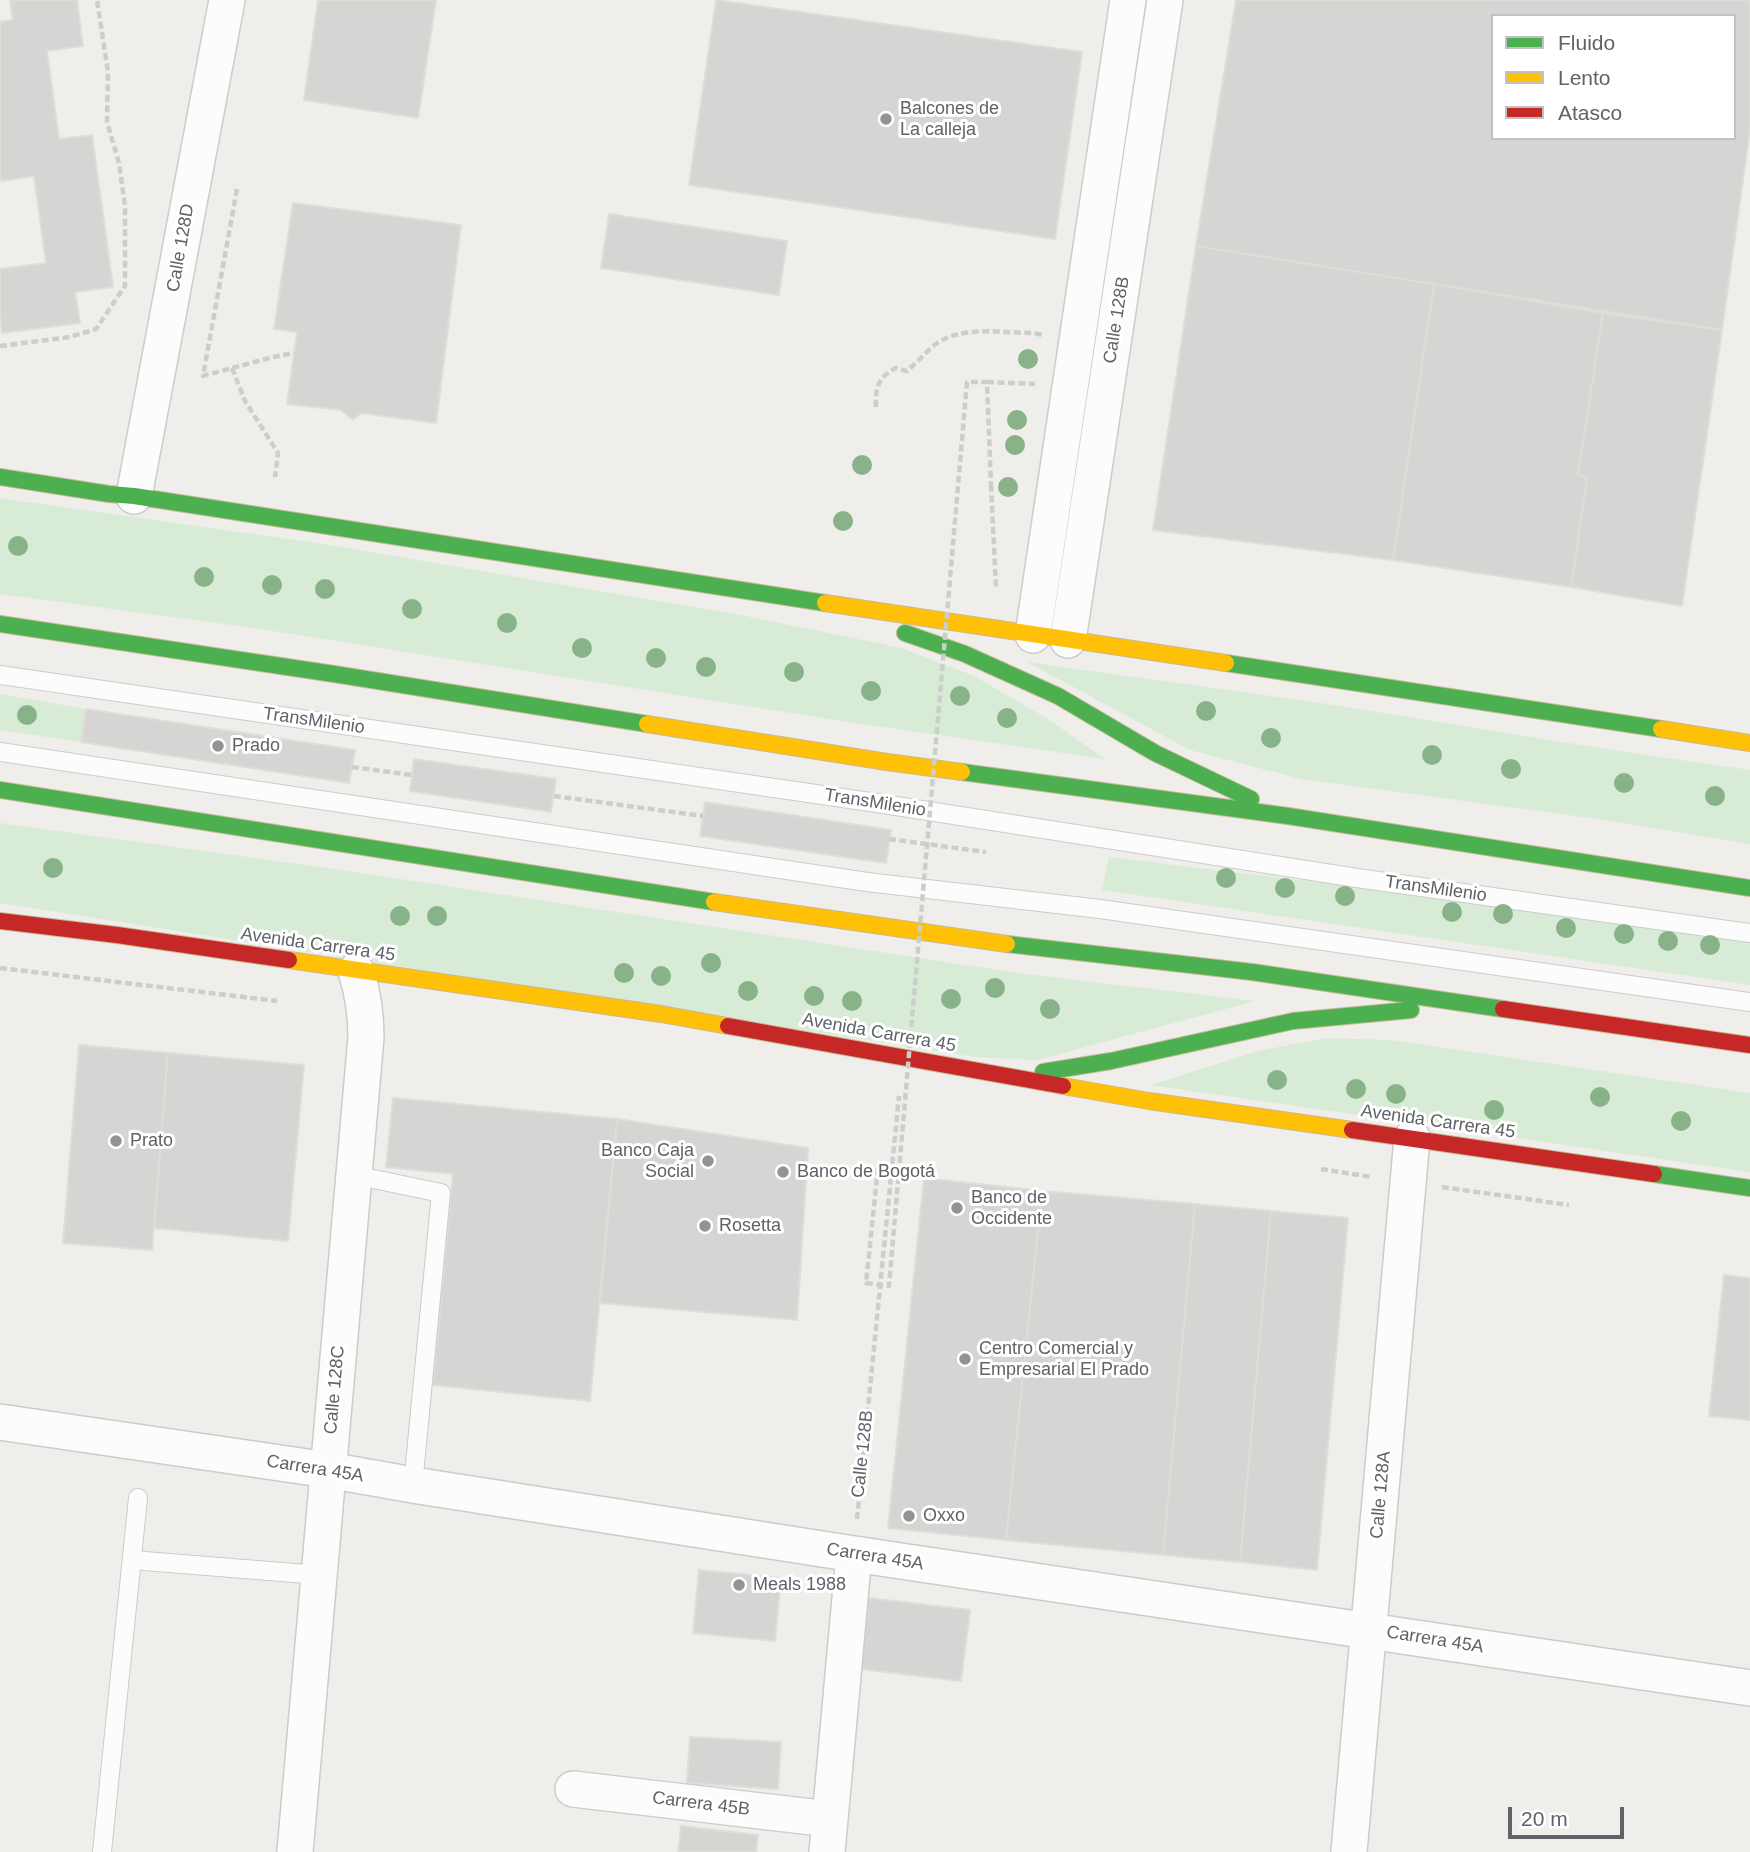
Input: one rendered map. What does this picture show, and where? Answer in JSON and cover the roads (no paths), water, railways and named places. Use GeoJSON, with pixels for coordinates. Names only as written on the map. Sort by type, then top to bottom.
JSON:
{"type":"FeatureCollection","features":[{"type":"Feature","properties":{"kind":"highway"},"geometry":{"type":"LineString","coordinates":[[0,477],[1750,743]]}},
{"type":"Feature","properties":{"kind":"highway"},"geometry":{"type":"LineString","coordinates":[[823,603],[976,659],[1058,696],[1155,753],[1288,816]]}},
{"type":"Feature","properties":{"kind":"highway"},"geometry":{"type":"LineString","coordinates":[[0,624],[887,762],[1288,816],[1750,888]]}},
{"type":"Feature","properties":{"kind":"highway"},"geometry":{"type":"LineString","coordinates":[[0,790],[558,879],[949,937],[1252,972],[1750,1045]]}},
{"type":"Feature","properties":{"kind":"highway","name":"Avenida Carrera 45"},"geometry":{"type":"LineString","coordinates":[[0,921],[117,935],[661,1014],[1149,1101],[1750,1188]]}},
{"type":"Feature","properties":{"kind":"highway"},"geometry":{"type":"LineString","coordinates":[[1014,1077],[1111,1062],[1293,1021],[1475,1004]]}},
{"type":"Feature","properties":{"kind":"street","name":"Calle 128D"},"geometry":{"type":"LineString","coordinates":[[134,496],[227,0]]}},
{"type":"Feature","properties":{"kind":"street","name":"Calle 128B"},"geometry":{"type":"LineString","coordinates":[[1033,635],[1129,0]]}},
{"type":"Feature","properties":{"kind":"street","name":"Calle 128B"},"geometry":{"type":"LineString","coordinates":[[1068,640],[1165,0]]}},
{"type":"Feature","properties":{"kind":"street","name":"Calle 128C"},"geometry":{"type":"LineString","coordinates":[[295,1852],[366,1037],[363,992],[356,971]]}},
{"type":"Feature","properties":{"kind":"street","name":"Calle 128A"},"geometry":{"type":"LineString","coordinates":[[1349,1852],[1412,1138]]}},
{"type":"Feature","properties":{"kind":"street","name":"Carrera 45A"},"geometry":{"type":"LineString","coordinates":[[0,1422],[328,1470],[854,1554],[1750,1688]]}},
{"type":"Feature","properties":{"kind":"street"},"geometry":{"type":"LineString","coordinates":[[828,1836],[854,1554]]}},
{"type":"Feature","properties":{"kind":"street","name":"Carrera 45B"},"geometry":{"type":"LineString","coordinates":[[573,1789],[828,1836]]}},
{"type":"Feature","properties":{"kind":"lane","name":"TransMilenio"},"geometry":{"type":"LineString","coordinates":[[0,675],[877,803],[1357,878],[1750,933]]}},
{"type":"Feature","properties":{"kind":"lane"},"geometry":{"type":"LineString","coordinates":[[0,752],[867,882],[1100,909],[1750,1002]]}},
{"type":"Feature","properties":{"kind":"lane"},"geometry":{"type":"LineString","coordinates":[[354,1175],[441,1193],[413,1485]]}},
{"type":"Feature","properties":{"kind":"lane"},"geometry":{"type":"LineString","coordinates":[[102,1852],[138,1498]]}},
{"type":"Feature","properties":{"kind":"lane"},"geometry":{"type":"LineString","coordinates":[[132,1560],[319,1575]]}},
{"type":"Feature","properties":{"kind":"place","name":"Balcones de La calleja"},"geometry":{"type":"Point","coordinates":[886,119]}},
{"type":"Feature","properties":{"kind":"place","name":"Prado"},"geometry":{"type":"Point","coordinates":[218,746]}},
{"type":"Feature","properties":{"kind":"place","name":"Prato"},"geometry":{"type":"Point","coordinates":[116,1141]}},
{"type":"Feature","properties":{"kind":"place","name":"Banco Caja Social"},"geometry":{"type":"Point","coordinates":[708,1161]}},
{"type":"Feature","properties":{"kind":"place","name":"Banco de Bogotá"},"geometry":{"type":"Point","coordinates":[783,1172]}},
{"type":"Feature","properties":{"kind":"place","name":"Banco de Occidente"},"geometry":{"type":"Point","coordinates":[957,1208]}},
{"type":"Feature","properties":{"kind":"place","name":"Rosetta"},"geometry":{"type":"Point","coordinates":[705,1226]}},
{"type":"Feature","properties":{"kind":"place","name":"Centro Comercial y Empresarial El Prado"},"geometry":{"type":"Point","coordinates":[965,1359]}},
{"type":"Feature","properties":{"kind":"place","name":"Oxxo"},"geometry":{"type":"Point","coordinates":[909,1516]}},
{"type":"Feature","properties":{"kind":"place","name":"Meals 1988"},"geometry":{"type":"Point","coordinates":[739,1585]}}]}
